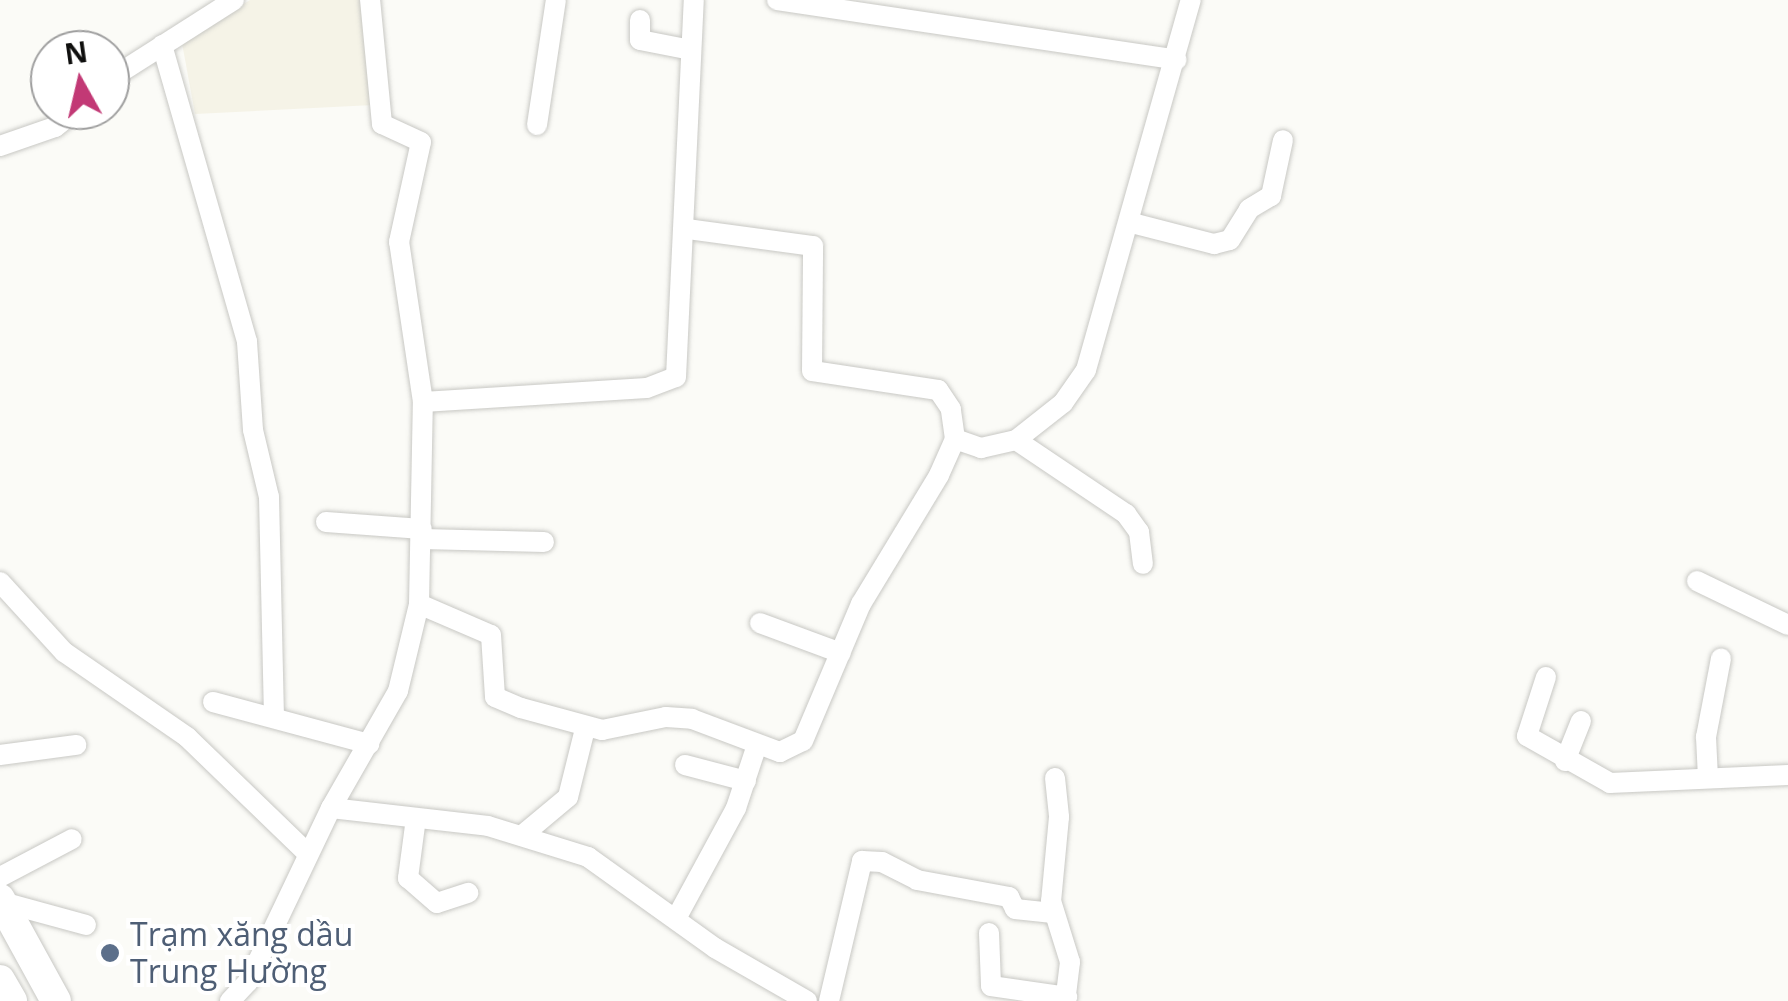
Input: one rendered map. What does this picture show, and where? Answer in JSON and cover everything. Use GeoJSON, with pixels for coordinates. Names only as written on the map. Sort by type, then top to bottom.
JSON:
{"type":"FeatureCollection","features":[{"type":"Feature","properties":{"kind":"highway"},"geometry":{"type":"LineString","coordinates":[[1,893],[56,1001]]}},
{"type":"Feature","properties":{"kind":"highway"},"geometry":{"type":"LineString","coordinates":[[0,980],[12,1001]]}},
{"type":"Feature","properties":{"kind":"street"},"geometry":{"type":"LineString","coordinates":[[130,66],[234,0]]}},
{"type":"Feature","properties":{"kind":"street"},"geometry":{"type":"LineString","coordinates":[[230,1001],[248,982],[331,808],[398,691],[420,604],[424,402],[399,242],[420,142],[382,124],[370,0]]}},
{"type":"Feature","properties":{"kind":"street"},"geometry":{"type":"LineString","coordinates":[[536,125],[556,0]]}},
{"type":"Feature","properties":{"kind":"street"},"geometry":{"type":"LineString","coordinates":[[424,402],[666,384],[676,377],[687,229],[694,0]]}},
{"type":"Feature","properties":{"kind":"street"},"geometry":{"type":"LineString","coordinates":[[777,0],[1177,60]]}},
{"type":"Feature","properties":{"kind":"street"},"geometry":{"type":"LineString","coordinates":[[955,439],[981,448],[1016,440],[1063,403],[1086,370],[1132,223],[1191,0]]}},
{"type":"Feature","properties":{"kind":"street"},"geometry":{"type":"LineString","coordinates":[[640,20],[640,40],[691,50]]}},
{"type":"Feature","properties":{"kind":"street"},"geometry":{"type":"LineString","coordinates":[[162,45],[247,342],[253,430],[269,497],[274,718]]}},
{"type":"Feature","properties":{"kind":"street"},"geometry":{"type":"LineString","coordinates":[[0,146],[49,130]]}},
{"type":"Feature","properties":{"kind":"street"},"geometry":{"type":"LineString","coordinates":[[1132,223],[1214,244],[1230,240],[1249,210],[1271,196],[1283,140]]}},
{"type":"Feature","properties":{"kind":"street"},"geometry":{"type":"LineString","coordinates":[[420,604],[491,635],[496,698],[585,729],[622,730],[678,717],[780,752],[803,741],[888,553],[955,439],[942,392],[812,371],[813,246],[687,229]]}},
{"type":"Feature","properties":{"kind":"street"},"geometry":{"type":"LineString","coordinates":[[1016,440],[1126,514],[1140,532],[1143,564]]}},
{"type":"Feature","properties":{"kind":"street"},"geometry":{"type":"LineString","coordinates":[[326,522],[422,534],[544,542]]}},
{"type":"Feature","properties":{"kind":"street"},"geometry":{"type":"LineString","coordinates":[[1698,581],[1788,625]]}},
{"type":"Feature","properties":{"kind":"street"},"geometry":{"type":"LineString","coordinates":[[0,582],[46,636],[186,738],[308,854]]}},
{"type":"Feature","properties":{"kind":"street"},"geometry":{"type":"LineString","coordinates":[[760,624],[841,653]]}},
{"type":"Feature","properties":{"kind":"street"},"geometry":{"type":"LineString","coordinates":[[1708,778],[1706,736],[1721,658]]}},
{"type":"Feature","properties":{"kind":"street"},"geometry":{"type":"LineString","coordinates":[[1546,676],[1527,736],[1565,761],[1621,785],[1788,776]]}},
{"type":"Feature","properties":{"kind":"street"},"geometry":{"type":"LineString","coordinates":[[213,702],[369,744]]}},
{"type":"Feature","properties":{"kind":"street"},"geometry":{"type":"LineString","coordinates":[[1565,761],[1581,721]]}},
{"type":"Feature","properties":{"kind":"street"},"geometry":{"type":"LineString","coordinates":[[525,833],[568,798],[585,729]]}},
{"type":"Feature","properties":{"kind":"street"},"geometry":{"type":"LineString","coordinates":[[678,916],[746,780],[756,745]]}},
{"type":"Feature","properties":{"kind":"street"},"geometry":{"type":"LineString","coordinates":[[0,755],[76,746]]}},
{"type":"Feature","properties":{"kind":"street"},"geometry":{"type":"LineString","coordinates":[[685,765],[746,780]]}},
{"type":"Feature","properties":{"kind":"street"},"geometry":{"type":"LineString","coordinates":[[988,933],[991,986],[1066,999],[1067,945],[1054,913],[1056,778]]}},
{"type":"Feature","properties":{"kind":"street"},"geometry":{"type":"LineString","coordinates":[[331,808],[525,833],[588,857],[678,916],[716,948],[807,1001]]}},
{"type":"Feature","properties":{"kind":"street"},"geometry":{"type":"LineString","coordinates":[[416,818],[408,878],[432,902],[468,893]]}},
{"type":"Feature","properties":{"kind":"street"},"geometry":{"type":"LineString","coordinates":[[1,893],[72,839]]}},
{"type":"Feature","properties":{"kind":"street"},"geometry":{"type":"LineString","coordinates":[[828,1001],[862,861],[882,862],[917,880],[1009,897],[1015,909],[1054,913]]}},
{"type":"Feature","properties":{"kind":"street"},"geometry":{"type":"LineString","coordinates":[[1,893],[86,925]]}},
{"type":"Feature","properties":{"kind":"shaded area"},"geometry":{"type":"Polygon","coordinates":[[[250,0],[362,0],[373,105],[195,114],[182,43],[250,0]]]}},
{"type":"Feature","properties":{"kind":"place","name":"Trạm xăng dầu Trung Hường"},"geometry":{"type":"Point","coordinates":[110,953]}}]}
